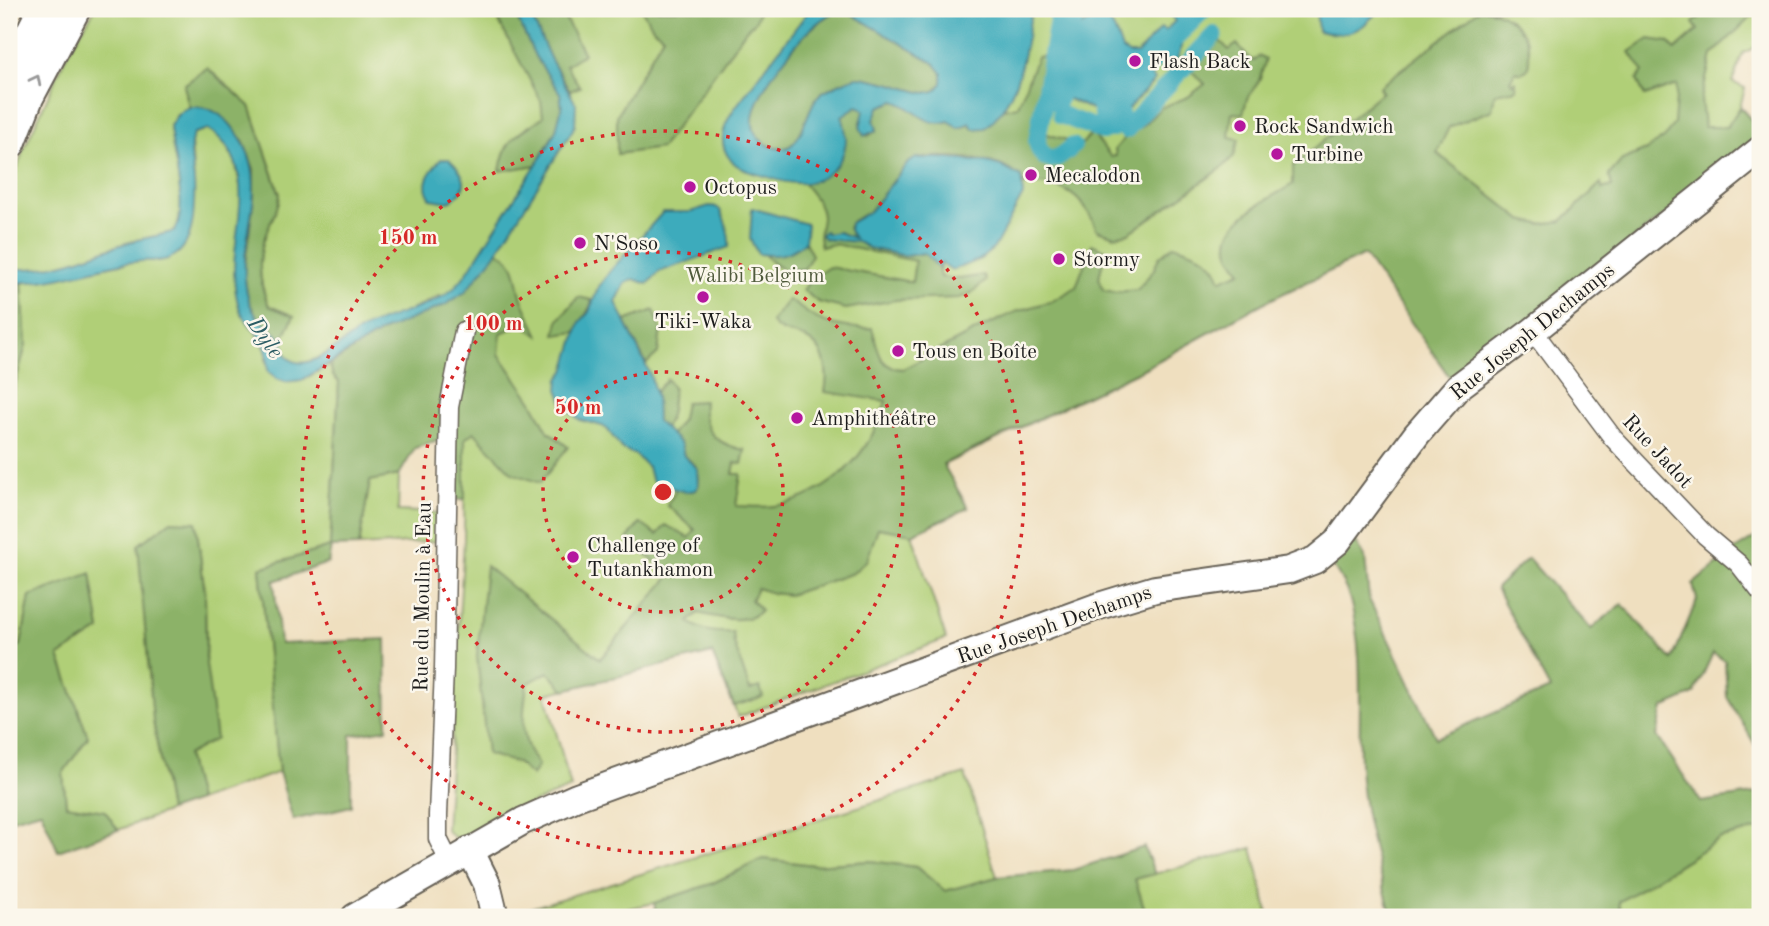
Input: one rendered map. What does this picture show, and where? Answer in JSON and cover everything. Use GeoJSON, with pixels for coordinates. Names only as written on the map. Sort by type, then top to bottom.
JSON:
{"type":"FeatureCollection","features":[{"type":"Feature","properties":{"kind":"highway"},"geometry":{"type":"LineString","coordinates":[[9,79],[45,9]]}},
{"type":"Feature","properties":{"kind":"highway"},"geometry":{"type":"LineString","coordinates":[[9,142],[27,96],[74,9]]}},
{"type":"Feature","properties":{"kind":"street","name":"Rue Joseph Dechamps"},"geometry":{"type":"LineString","coordinates":[[355,917],[523,821],[577,797],[1099,606],[1155,589],[1289,570],[1315,561],[1337,542],[1417,434],[1458,387],[1533,331],[1760,150]]}},
{"type":"Feature","properties":{"kind":"street","name":"Rue du Moulin à Eau"},"geometry":{"type":"LineString","coordinates":[[460,857],[438,839],[438,815],[448,425],[453,379],[464,331]]}},
{"type":"Feature","properties":{"kind":"street","name":"Rue Jadot"},"geometry":{"type":"LineString","coordinates":[[1533,331],[1613,438],[1706,536],[1739,564],[1760,591]]}},
{"type":"Feature","properties":{"kind":"street"},"geometry":{"type":"LineString","coordinates":[[460,857],[487,884],[495,917]]}},
{"type":"Feature","properties":{"kind":"green space","name":"Walibi Belgium"},"geometry":{"type":"Polygon","coordinates":[[[95,9],[1760,9],[1760,45],[1743,53],[1732,82],[1745,88],[1740,107],[1760,130],[1534,319],[1364,255],[1263,303],[1143,369],[943,465],[968,508],[912,534],[946,639],[738,717],[712,653],[546,694],[571,788],[516,810],[472,838],[455,838],[446,830],[464,540],[465,439],[440,295],[361,331],[313,360],[294,362],[287,356],[283,340],[294,316],[269,306],[260,269],[264,240],[280,194],[250,106],[207,68],[184,85],[189,107],[176,116],[170,126],[180,194],[179,220],[175,231],[58,265],[9,268],[9,193],[23,151],[67,54],[95,9]]]}},
{"type":"Feature","properties":{"kind":"green space"},"geometry":{"type":"Polygon","coordinates":[[[492,9],[513,9],[535,56],[560,93],[562,107],[556,130],[536,165],[500,171],[509,144],[519,133],[543,117],[541,101],[492,9]]]}},
{"type":"Feature","properties":{"kind":"green space"},"geometry":{"type":"Polygon","coordinates":[[[528,9],[560,9],[584,54],[566,65],[580,87],[570,91],[550,58],[528,9]]]}},
{"type":"Feature","properties":{"kind":"green space"},"geometry":{"type":"Polygon","coordinates":[[[641,9],[760,9],[755,22],[746,30],[661,148],[617,154],[617,115],[663,36],[654,29],[641,9]]]}},
{"type":"Feature","properties":{"kind":"green space"},"geometry":{"type":"Polygon","coordinates":[[[1480,9],[1502,14],[1519,28],[1528,48],[1527,70],[1521,73],[1516,71],[1510,80],[1512,83],[1515,81],[1517,89],[1495,93],[1492,110],[1449,127],[1437,153],[1522,220],[1540,224],[1562,221],[1601,183],[1602,189],[1612,186],[1609,175],[1622,160],[1646,150],[1665,137],[1674,123],[1677,85],[1645,96],[1637,80],[1643,71],[1630,52],[1649,39],[1668,42],[1675,50],[1698,30],[1693,23],[1699,18],[1691,9],[1760,9],[1760,16],[1753,15],[1712,55],[1701,99],[1704,127],[1727,127],[1740,107],[1760,130],[1760,142],[1451,379],[1364,255],[1263,303],[1143,369],[943,464],[968,508],[912,534],[878,528],[867,560],[853,573],[789,595],[757,588],[751,600],[761,610],[748,618],[731,619],[698,613],[689,622],[710,631],[733,632],[734,643],[750,690],[760,687],[763,697],[734,706],[712,653],[565,690],[548,672],[527,684],[523,717],[525,736],[527,746],[538,765],[532,776],[517,763],[487,754],[477,656],[486,566],[600,659],[671,575],[627,539],[640,523],[657,535],[666,525],[689,538],[695,530],[667,505],[676,490],[696,490],[699,484],[695,465],[684,456],[681,444],[670,436],[682,419],[685,402],[704,401],[705,420],[712,434],[726,444],[745,450],[742,464],[735,463],[733,474],[741,474],[736,506],[774,506],[805,497],[845,470],[866,445],[886,401],[825,392],[826,369],[818,348],[805,338],[783,331],[771,322],[788,300],[826,322],[872,328],[880,356],[888,365],[903,369],[979,329],[1015,312],[1052,301],[1076,287],[1092,244],[1106,250],[1099,277],[1103,290],[1137,290],[1153,271],[1159,257],[1174,245],[1209,260],[1221,280],[1241,272],[1229,253],[1228,241],[1239,220],[1260,203],[1293,184],[1293,166],[1382,92],[1379,87],[1480,9]]]}},
{"type":"Feature","properties":{"kind":"green space"},"geometry":{"type":"Polygon","coordinates":[[[837,11],[848,12],[934,63],[942,73],[942,83],[935,91],[925,93],[881,81],[858,77],[850,79],[819,95],[796,140],[789,146],[781,149],[770,146],[759,139],[754,130],[755,108],[760,97],[798,43],[812,28],[837,11]]]}},
{"type":"Feature","properties":{"kind":"green space"},"geometry":{"type":"Polygon","coordinates":[[[1217,38],[1229,50],[1237,44],[1252,61],[1260,56],[1266,59],[1243,114],[1232,113],[1229,137],[1239,139],[1234,156],[1222,168],[1129,233],[1115,236],[1097,230],[1085,208],[1070,193],[1049,185],[1024,185],[1021,178],[1002,166],[968,158],[926,158],[907,164],[869,212],[852,221],[848,228],[854,238],[838,232],[828,234],[825,239],[859,242],[869,248],[906,256],[926,253],[938,268],[940,277],[959,279],[984,275],[986,281],[970,294],[959,298],[896,300],[846,309],[818,302],[803,290],[812,278],[829,267],[912,282],[915,261],[834,244],[821,247],[820,208],[803,183],[824,175],[838,160],[845,139],[842,117],[845,112],[857,106],[863,108],[865,114],[860,124],[868,136],[877,130],[874,120],[879,107],[894,101],[934,122],[949,121],[963,127],[971,123],[972,128],[985,128],[1003,109],[1018,106],[1037,57],[1046,56],[1034,130],[1067,140],[1077,149],[1092,133],[1111,157],[1116,156],[1115,149],[1136,125],[1140,128],[1162,107],[1188,97],[1205,84],[1188,68],[1217,38]]]}},
{"type":"Feature","properties":{"kind":"green space"},"geometry":{"type":"Polygon","coordinates":[[[207,68],[250,106],[280,195],[264,240],[260,269],[269,306],[294,316],[282,340],[259,321],[248,300],[244,272],[254,197],[254,169],[243,140],[204,107],[189,107],[184,85],[207,68]]]}},
{"type":"Feature","properties":{"kind":"green space"},"geometry":{"type":"Polygon","coordinates":[[[208,129],[221,138],[235,161],[241,191],[241,313],[260,338],[266,350],[266,362],[302,380],[330,365],[333,376],[339,382],[330,547],[260,568],[279,772],[198,801],[187,755],[206,664],[205,594],[196,522],[153,720],[169,811],[118,830],[105,811],[66,806],[63,773],[88,737],[59,656],[100,630],[91,574],[30,596],[21,645],[9,651],[9,406],[26,345],[22,283],[142,260],[160,261],[192,222],[194,183],[191,140],[194,133],[208,129]]]}},
{"type":"Feature","properties":{"kind":"green space"},"geometry":{"type":"Polygon","coordinates":[[[805,242],[812,255],[804,269],[782,268],[765,255],[786,253],[805,242]]]}},
{"type":"Feature","properties":{"kind":"green space"},"geometry":{"type":"Polygon","coordinates":[[[497,250],[514,267],[522,299],[539,336],[522,324],[501,333],[499,354],[531,400],[548,431],[568,447],[540,483],[512,473],[474,432],[465,439],[465,499],[455,500],[451,439],[438,440],[415,448],[399,475],[370,481],[359,546],[331,547],[328,563],[274,581],[280,644],[386,639],[387,729],[351,735],[351,806],[293,820],[279,772],[260,568],[330,547],[339,382],[333,376],[330,365],[385,330],[449,301],[473,281],[497,250]]]}},
{"type":"Feature","properties":{"kind":"green space"},"geometry":{"type":"Polygon","coordinates":[[[9,282],[22,283],[26,345],[9,406],[9,282]]]}},
{"type":"Feature","properties":{"kind":"green space"},"geometry":{"type":"Polygon","coordinates":[[[578,297],[592,300],[576,332],[555,335],[558,321],[578,297]]]}},
{"type":"Feature","properties":{"kind":"green space"},"geometry":{"type":"Polygon","coordinates":[[[654,310],[661,329],[658,353],[646,364],[625,321],[654,310]]]}},
{"type":"Feature","properties":{"kind":"green space"},"geometry":{"type":"Polygon","coordinates":[[[667,379],[673,388],[670,415],[663,429],[657,421],[655,392],[667,379]]]}},
{"type":"Feature","properties":{"kind":"green space"},"geometry":{"type":"Polygon","coordinates":[[[399,475],[398,511],[440,513],[442,541],[359,546],[370,481],[399,475]]]}},
{"type":"Feature","properties":{"kind":"green space"},"geometry":{"type":"Polygon","coordinates":[[[171,521],[196,522],[205,594],[206,664],[216,739],[187,755],[198,801],[169,811],[153,720],[138,545],[171,521]]]}},
{"type":"Feature","properties":{"kind":"green space"},"geometry":{"type":"Polygon","coordinates":[[[1760,534],[1760,753],[1727,697],[1725,661],[1713,653],[1694,694],[1663,708],[1657,736],[1701,802],[1760,793],[1760,829],[1721,838],[1619,902],[1622,917],[1392,917],[1372,842],[1361,784],[1360,682],[1355,620],[1346,590],[1330,562],[1353,537],[1365,557],[1369,599],[1436,738],[1550,689],[1496,588],[1528,558],[1591,629],[1622,604],[1672,660],[1697,600],[1693,584],[1735,550],[1760,534]]]}},
{"type":"Feature","properties":{"kind":"green space"},"geometry":{"type":"Polygon","coordinates":[[[91,573],[100,630],[59,656],[88,737],[63,773],[66,805],[105,811],[118,830],[58,851],[41,811],[9,820],[9,651],[21,645],[30,596],[91,573]]]}},
{"type":"Feature","properties":{"kind":"green space"},"geometry":{"type":"Polygon","coordinates":[[[965,774],[997,877],[945,891],[916,867],[870,861],[814,865],[763,859],[711,884],[654,903],[587,917],[505,916],[965,774]]]}},
{"type":"Feature","properties":{"kind":"green space"},"geometry":{"type":"Polygon","coordinates":[[[1760,829],[1760,917],[1622,917],[1619,902],[1721,838],[1760,829]]]}},
{"type":"Feature","properties":{"kind":"green space"},"geometry":{"type":"Polygon","coordinates":[[[1144,847],[1155,874],[1135,879],[1147,917],[657,917],[654,903],[711,884],[763,859],[814,865],[870,861],[916,867],[945,891],[997,877],[1073,870],[1144,847]]]}},
{"type":"Feature","properties":{"kind":"green space"},"geometry":{"type":"Polygon","coordinates":[[[1252,848],[1269,917],[1147,917],[1135,879],[1252,848]]]}},
{"type":"Feature","properties":{"kind":"water","name":"Dyle"},"geometry":{"type":"Polygon","coordinates":[[[513,9],[528,9],[550,58],[576,104],[575,126],[495,255],[465,292],[445,305],[383,331],[302,380],[286,382],[277,379],[268,371],[264,345],[242,314],[236,296],[234,272],[240,184],[236,163],[226,145],[208,129],[194,133],[192,138],[193,219],[187,240],[178,253],[162,260],[125,263],[42,281],[9,282],[9,268],[58,265],[175,231],[179,220],[180,194],[170,126],[182,111],[198,107],[209,109],[222,117],[245,146],[252,167],[254,188],[246,252],[248,297],[257,316],[282,340],[288,357],[304,363],[314,360],[369,326],[432,302],[454,288],[466,273],[556,130],[562,107],[560,93],[535,56],[513,9]]]}},
{"type":"Feature","properties":{"kind":"water"},"geometry":{"type":"Polygon","coordinates":[[[810,9],[1032,9],[1014,89],[997,116],[985,128],[973,129],[970,123],[958,128],[949,121],[940,123],[926,120],[894,101],[879,107],[874,120],[877,130],[864,136],[860,127],[864,111],[857,106],[842,116],[845,147],[837,164],[831,171],[815,180],[792,183],[750,172],[730,159],[724,147],[723,134],[734,109],[810,9]],[[837,11],[812,28],[779,66],[755,108],[754,130],[759,139],[781,149],[789,146],[796,140],[819,95],[850,79],[858,77],[881,81],[925,93],[935,91],[942,83],[942,73],[934,63],[848,12],[837,11]]]}},
{"type":"Feature","properties":{"kind":"water"},"geometry":{"type":"Polygon","coordinates":[[[1180,9],[1208,9],[1185,34],[1175,60],[1171,63],[1159,49],[1140,66],[1155,80],[1124,113],[1126,118],[1118,124],[1055,93],[1049,80],[1041,78],[1042,75],[1054,75],[1058,68],[1062,29],[1057,28],[1063,18],[1072,14],[1076,16],[1075,23],[1081,26],[1098,19],[1109,22],[1122,50],[1137,54],[1161,28],[1165,31],[1175,21],[1172,17],[1180,9]]]}},
{"type":"Feature","properties":{"kind":"water"},"geometry":{"type":"Polygon","coordinates":[[[1316,9],[1383,9],[1359,28],[1336,33],[1318,31],[1316,9]]]}},
{"type":"Feature","properties":{"kind":"water"},"geometry":{"type":"Polygon","coordinates":[[[916,158],[987,162],[1021,177],[1023,195],[994,248],[979,260],[952,270],[941,263],[940,269],[924,253],[906,256],[869,248],[858,242],[825,239],[821,235],[825,231],[828,234],[838,232],[854,238],[849,230],[850,223],[869,212],[907,164],[916,158]]]}},
{"type":"Feature","properties":{"kind":"water"},"geometry":{"type":"Polygon","coordinates":[[[441,159],[449,159],[464,181],[461,191],[449,202],[431,199],[426,188],[430,174],[441,159]]]}},
{"type":"Feature","properties":{"kind":"water"},"geometry":{"type":"Polygon","coordinates":[[[709,206],[718,208],[722,213],[729,247],[659,272],[648,284],[634,279],[625,284],[616,302],[650,374],[656,396],[657,421],[681,444],[684,456],[697,468],[698,486],[696,490],[686,492],[656,484],[651,479],[648,467],[634,454],[622,449],[607,429],[580,420],[565,407],[558,389],[559,379],[565,371],[580,322],[589,312],[598,288],[610,271],[663,212],[690,212],[709,206]]]}},
{"type":"Feature","properties":{"kind":"water"},"geometry":{"type":"Polygon","coordinates":[[[752,208],[807,224],[805,242],[783,254],[758,254],[750,239],[752,208]]]}},
{"type":"Feature","properties":{"kind":"waterway"},"geometry":{"type":"LineString","coordinates":[[1060,9],[1037,141],[1043,155],[1052,159],[1073,146]]}},
{"type":"Feature","properties":{"kind":"waterway"},"geometry":{"type":"LineString","coordinates":[[1072,36],[1071,26],[1081,9]]}},
{"type":"Feature","properties":{"kind":"waterway"},"geometry":{"type":"LineString","coordinates":[[1129,86],[1204,9]]}},
{"type":"Feature","properties":{"kind":"waterway"},"geometry":{"type":"LineString","coordinates":[[1126,130],[1214,35]]}},
{"type":"Feature","properties":{"kind":"waterway"},"geometry":{"type":"LineString","coordinates":[[1057,103],[1069,73]]}},
{"type":"Feature","properties":{"kind":"waterway"},"geometry":{"type":"LineString","coordinates":[[1097,92],[1105,126]]}},
{"type":"Feature","properties":{"kind":"waterway"},"geometry":{"type":"LineString","coordinates":[[1111,129],[1121,116],[1115,101]]}},
{"type":"Feature","properties":{"kind":"waterway"},"geometry":{"type":"LineString","coordinates":[[1061,115],[1103,131]]}},
{"type":"Feature","properties":{"kind":"place","name":"Flash Back"},"geometry":{"type":"Point","coordinates":[1135,61]}},
{"type":"Feature","properties":{"kind":"place","name":"Rock Sandwich"},"geometry":{"type":"Point","coordinates":[1240,126]}},
{"type":"Feature","properties":{"kind":"place","name":"Turbine"},"geometry":{"type":"Point","coordinates":[1277,154]}},
{"type":"Feature","properties":{"kind":"place","name":"Mecalodon"},"geometry":{"type":"Point","coordinates":[1031,175]}},
{"type":"Feature","properties":{"kind":"place","name":"Octopus"},"geometry":{"type":"Point","coordinates":[690,187]}},
{"type":"Feature","properties":{"kind":"place","name":"N'Soso"},"geometry":{"type":"Point","coordinates":[580,243]}},
{"type":"Feature","properties":{"kind":"place","name":"Stormy"},"geometry":{"type":"Point","coordinates":[1059,259]}},
{"type":"Feature","properties":{"kind":"place","name":"Tiki-Waka"},"geometry":{"type":"Point","coordinates":[703,297]}},
{"type":"Feature","properties":{"kind":"place","name":"Tous en Boîte"},"geometry":{"type":"Point","coordinates":[898,351]}},
{"type":"Feature","properties":{"kind":"place","name":"Amphithéâtre"},"geometry":{"type":"Point","coordinates":[797,418]}},
{"type":"Feature","properties":{"kind":"place","name":"Challenge of Tutankhamon"},"geometry":{"type":"Point","coordinates":[573,557]}}]}
